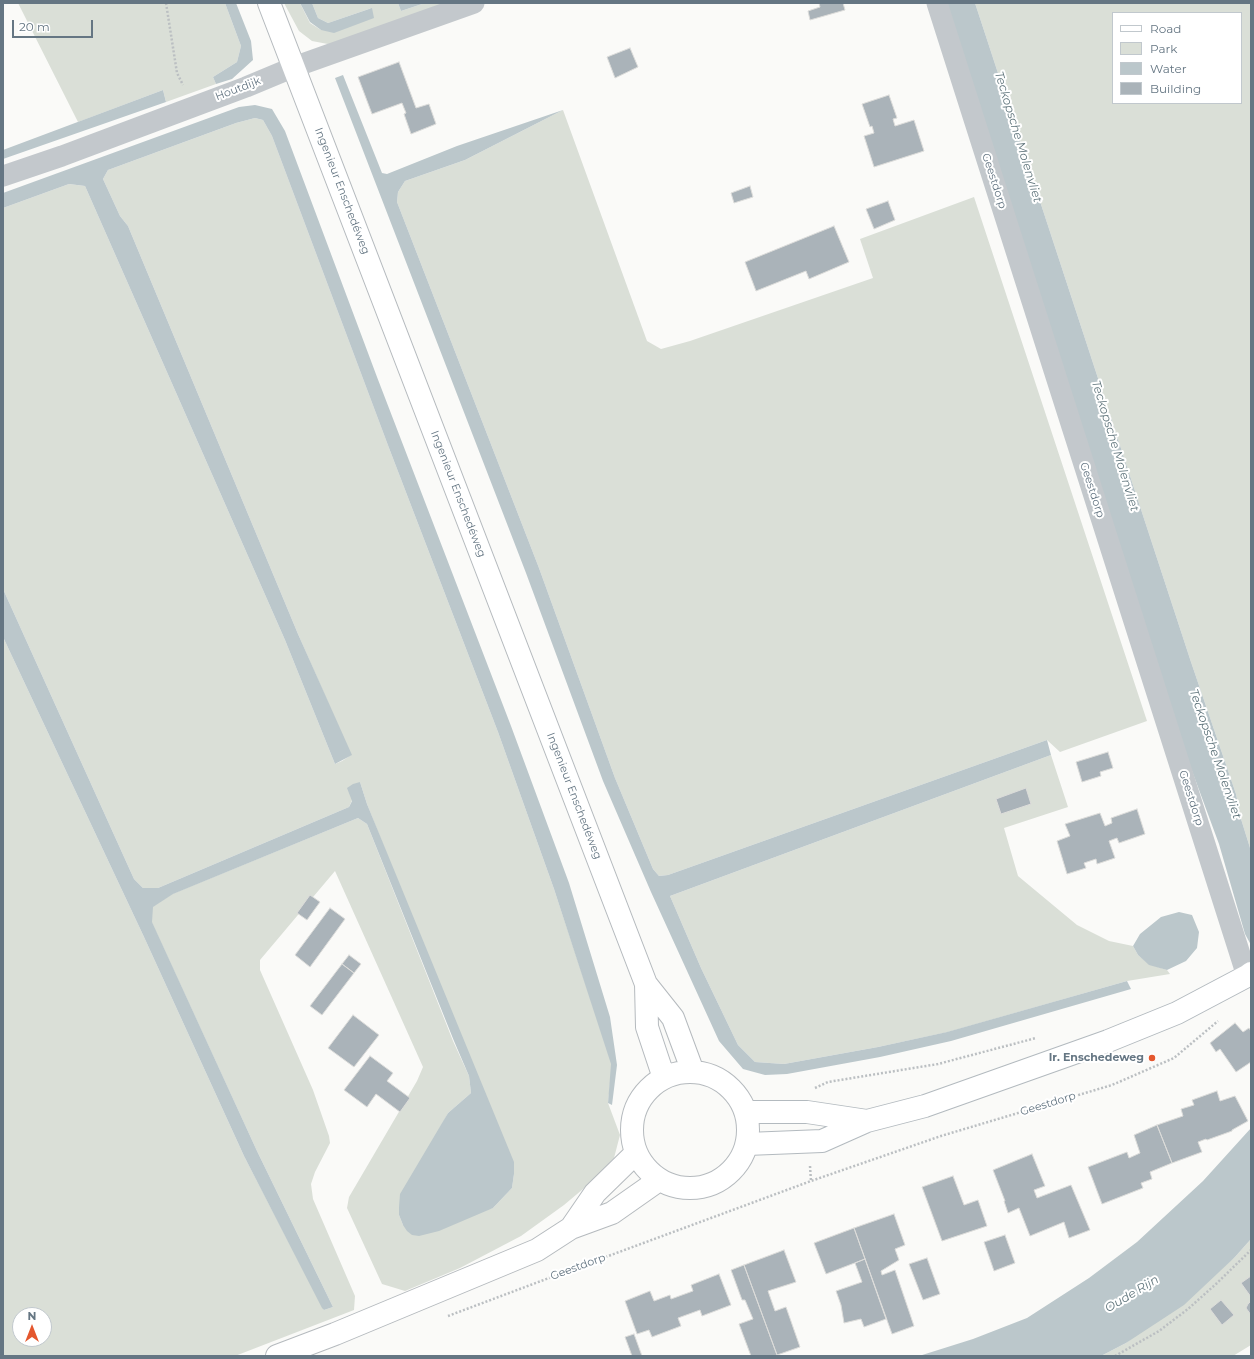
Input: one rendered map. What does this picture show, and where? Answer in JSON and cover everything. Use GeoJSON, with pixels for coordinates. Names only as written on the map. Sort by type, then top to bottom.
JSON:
{"type":"FeatureCollection","features":[{"type":"Feature","properties":{"kind":"main road","name":"Ingenieur Enschedéweg"},"geometry":{"type":"LineString","coordinates":[[269,3],[646,984],[673,1018],[693,1072]]}},
{"type":"Feature","properties":{"kind":"main road","name":"Geestdorp"},"geometry":{"type":"LineString","coordinates":[[747,1144],[822,1141],[867,1120],[925,1106],[1108,1041],[1177,1013],[1249,975]]}},
{"type":"Feature","properties":{"kind":"main road","name":"Ingenieur Enschedéweg"},"geometry":{"type":"LineString","coordinates":[[646,984],[647,1027],[664,1078]]}},
{"type":"Feature","properties":{"kind":"main road"},"geometry":{"type":"LineString","coordinates":[[683,1072],[693,1072],[707,1074],[720,1080],[731,1088],[740,1099],[746,1112],[749,1128],[747,1144],[740,1161],[728,1175],[713,1184],[694,1189],[676,1187],[659,1180],[645,1168],[636,1153],[632,1135],[633,1118],[635,1112],[639,1102],[650,1088],[664,1078],[683,1072]]}},
{"type":"Feature","properties":{"kind":"main road","name":"Geestdorp"},"geometry":{"type":"LineString","coordinates":[[746,1112],[807,1112],[867,1120]]}},
{"type":"Feature","properties":{"kind":"main road"},"geometry":{"type":"LineString","coordinates":[[571,1228],[595,1193],[636,1153]]}},
{"type":"Feature","properties":{"kind":"main road"},"geometry":{"type":"LineString","coordinates":[[277,1356],[336,1334],[537,1250],[571,1228],[612,1212],[659,1180]]}},
{"type":"Feature","properties":{"kind":"street","name":"Houtdijk"},"geometry":{"type":"LineString","coordinates":[[3,176],[62,156],[294,67],[474,3]]}},
{"type":"Feature","properties":{"kind":"street","name":"Geestdorp"},"geometry":{"type":"LineString","coordinates":[[937,3],[1249,975]]}},
{"type":"Feature","properties":{"kind":"path"},"geometry":{"type":"LineString","coordinates":[[166,3],[178,72],[192,106]]}},
{"type":"Feature","properties":{"kind":"path","name":"Geestdorp"},"geometry":{"type":"LineString","coordinates":[[447,1317],[564,1272],[811,1181],[941,1136],[1112,1085],[1174,1058],[1221,1019]]}},
{"type":"Feature","properties":{"kind":"path"},"geometry":{"type":"LineString","coordinates":[[807,1112],[808,1094],[815,1087],[828,1082],[938,1064],[1042,1036]]}},
{"type":"Feature","properties":{"kind":"path"},"geometry":{"type":"LineString","coordinates":[[808,1141],[811,1181]]}},
{"type":"Feature","properties":{"kind":"path"},"geometry":{"type":"LineString","coordinates":[[1115,1356],[1159,1331],[1188,1309],[1251,1250]]}},
{"type":"Feature","properties":{"kind":"green space"},"geometry":{"type":"Polygon","coordinates":[[[18,3],[225,3],[241,46],[237,62],[213,77],[216,84],[166,102],[163,90],[78,122],[18,3]]]}},
{"type":"Feature","properties":{"kind":"green space"},"geometry":{"type":"Polygon","coordinates":[[[284,3],[300,3],[310,23],[321,30],[372,8],[328,23],[318,18],[312,3],[398,3],[401,11],[425,3],[455,3],[333,45],[312,41],[299,31],[284,3]]]}},
{"type":"Feature","properties":{"kind":"green space"},"geometry":{"type":"Polygon","coordinates":[[[975,3],[1251,3],[1251,851],[1241,819],[1236,794],[1191,662],[975,3]]]}},
{"type":"Feature","properties":{"kind":"green space"},"geometry":{"type":"Polygon","coordinates":[[[563,110],[647,341],[661,349],[690,341],[873,278],[860,239],[974,197],[1147,721],[1060,752],[1047,740],[668,875],[659,876],[653,869],[615,778],[539,568],[397,202],[398,192],[405,181],[465,160],[563,110]]]}},
{"type":"Feature","properties":{"kind":"green space"},"geometry":{"type":"Polygon","coordinates":[[[255,118],[263,120],[272,136],[389,448],[498,732],[554,889],[612,1064],[608,1103],[620,1135],[614,1158],[589,1184],[564,1205],[521,1236],[460,1268],[405,1291],[382,1284],[347,1208],[349,1197],[417,1081],[423,1067],[335,871],[260,960],[260,970],[313,1090],[329,1136],[330,1143],[315,1172],[311,1184],[313,1199],[355,1296],[354,1310],[235,1356],[3,1356],[3,637],[144,937],[244,1156],[324,1310],[333,1307],[257,1151],[152,923],[152,907],[172,894],[358,818],[367,824],[453,1041],[469,1076],[471,1093],[448,1113],[399,1207],[399,1215],[403,1225],[493,1208],[512,1188],[514,1174],[367,804],[360,782],[349,807],[158,888],[143,888],[134,879],[3,589],[3,208],[69,184],[85,186],[285,640],[335,764],[351,755],[298,634],[128,226],[120,216],[103,179],[108,170],[236,123],[255,118]]]}},
{"type":"Feature","properties":{"kind":"green space"},"geometry":{"type":"Polygon","coordinates":[[[1051,755],[1068,807],[1004,828],[1018,876],[1077,925],[1109,941],[1133,946],[1138,955],[1149,964],[1167,970],[1170,974],[1127,981],[948,1032],[878,1047],[784,1064],[755,1062],[738,1045],[701,968],[670,896],[1051,755]]]}},
{"type":"Feature","properties":{"kind":"green space"},"geometry":{"type":"Polygon","coordinates":[[[1251,1239],[1251,1345],[1233,1356],[1101,1356],[1126,1343],[1235,1257],[1251,1239]]]}},
{"type":"Feature","properties":{"kind":"water"},"geometry":{"type":"Polygon","coordinates":[[[225,3],[236,3],[251,41],[253,60],[232,79],[216,84],[213,77],[237,62],[241,46],[225,3]]]}},
{"type":"Feature","properties":{"kind":"water"},"geometry":{"type":"Polygon","coordinates":[[[300,3],[312,3],[318,18],[328,23],[372,8],[374,18],[334,33],[321,30],[310,22],[300,3]]]}},
{"type":"Feature","properties":{"kind":"water"},"geometry":{"type":"Polygon","coordinates":[[[398,3],[425,3],[401,11],[398,3]]]}},
{"type":"Feature","properties":{"kind":"water","name":"Teckopsche Molenvliet"},"geometry":{"type":"Polygon","coordinates":[[[947,3],[975,3],[1191,662],[1236,794],[1241,819],[1251,851],[1251,945],[1245,934],[1219,844],[1171,714],[947,3]]]}},
{"type":"Feature","properties":{"kind":"water"},"geometry":{"type":"Polygon","coordinates":[[[343,75],[382,173],[387,174],[457,146],[563,110],[465,160],[405,181],[398,192],[397,202],[539,568],[615,778],[653,869],[659,876],[668,875],[1047,740],[1051,755],[670,896],[701,968],[738,1045],[755,1062],[784,1064],[878,1047],[947,1032],[1127,981],[1131,989],[951,1041],[880,1057],[787,1074],[765,1075],[743,1069],[719,1041],[651,892],[603,781],[526,573],[335,78],[343,75]]]}},
{"type":"Feature","properties":{"kind":"water"},"geometry":{"type":"Polygon","coordinates":[[[163,90],[166,102],[3,159],[3,150],[163,90]]]}},
{"type":"Feature","properties":{"kind":"water"},"geometry":{"type":"Polygon","coordinates":[[[255,105],[272,109],[285,131],[377,377],[511,726],[569,883],[610,1017],[617,1065],[612,1105],[608,1103],[611,1064],[554,889],[498,732],[389,448],[272,136],[263,120],[255,118],[236,123],[108,170],[103,179],[120,216],[128,226],[298,634],[352,755],[335,764],[285,640],[85,186],[69,184],[3,208],[3,193],[239,107],[255,105]]]}},
{"type":"Feature","properties":{"kind":"water"},"geometry":{"type":"Polygon","coordinates":[[[3,589],[134,879],[143,888],[158,888],[349,807],[352,801],[347,788],[360,782],[367,804],[514,1162],[512,1188],[493,1208],[439,1231],[419,1236],[412,1235],[407,1231],[399,1215],[400,1194],[448,1113],[471,1093],[469,1076],[367,824],[358,818],[173,894],[153,907],[152,922],[257,1151],[333,1307],[324,1310],[322,1308],[244,1156],[144,937],[3,637],[3,589]]]}},
{"type":"Feature","properties":{"kind":"water"},"geometry":{"type":"Polygon","coordinates":[[[1179,912],[1192,915],[1199,932],[1197,948],[1186,961],[1167,970],[1149,965],[1138,955],[1133,946],[1140,934],[1161,917],[1179,912]]]}},
{"type":"Feature","properties":{"kind":"water","name":"Oude Rijn"},"geometry":{"type":"Polygon","coordinates":[[[1251,1128],[1251,1239],[1235,1257],[1184,1305],[1126,1343],[1101,1356],[919,1356],[973,1339],[1027,1318],[1089,1278],[1137,1242],[1203,1181],[1251,1128]]]}},
{"type":"Feature","properties":{"kind":"building"},"geometry":{"type":"Polygon","coordinates":[[[819,3],[843,3],[845,10],[810,20],[808,11],[820,7],[819,3]]]}},
{"type":"Feature","properties":{"kind":"building"},"geometry":{"type":"Polygon","coordinates":[[[630,48],[638,67],[615,78],[607,57],[630,48]]]}},
{"type":"Feature","properties":{"kind":"building"},"geometry":{"type":"Polygon","coordinates":[[[399,62],[416,108],[429,104],[436,124],[411,134],[402,103],[372,114],[358,77],[399,62]]]}},
{"type":"Feature","properties":{"kind":"building"},"geometry":{"type":"Polygon","coordinates":[[[889,95],[897,118],[893,119],[895,126],[914,120],[924,151],[874,167],[864,136],[874,133],[872,126],[870,127],[862,104],[889,95]]]}},
{"type":"Feature","properties":{"kind":"building"},"geometry":{"type":"Polygon","coordinates":[[[750,186],[753,197],[734,203],[731,193],[750,186]]]}},
{"type":"Feature","properties":{"kind":"building"},"geometry":{"type":"Polygon","coordinates":[[[888,201],[895,220],[874,229],[866,209],[888,201]]]}},
{"type":"Feature","properties":{"kind":"building"},"geometry":{"type":"Polygon","coordinates":[[[834,226],[849,262],[809,279],[806,271],[756,291],[745,262],[834,226]]]}},
{"type":"Feature","properties":{"kind":"building"},"geometry":{"type":"Polygon","coordinates":[[[1108,752],[1113,768],[1100,772],[1101,776],[1082,782],[1076,762],[1108,752]]]}},
{"type":"Feature","properties":{"kind":"building"},"geometry":{"type":"Polygon","coordinates":[[[1026,788],[1031,804],[1001,814],[996,799],[1026,788]]]}},
{"type":"Feature","properties":{"kind":"building"},"geometry":{"type":"Polygon","coordinates":[[[1137,809],[1145,834],[1119,843],[1117,838],[1109,841],[1115,858],[1097,864],[1096,859],[1084,863],[1086,868],[1067,874],[1057,841],[1070,836],[1065,824],[1100,813],[1105,826],[1112,823],[1111,818],[1137,809]]]}},
{"type":"Feature","properties":{"kind":"building"},"geometry":{"type":"Polygon","coordinates":[[[310,895],[320,902],[307,920],[297,913],[310,895]]]}},
{"type":"Feature","properties":{"kind":"building"},"geometry":{"type":"Polygon","coordinates":[[[330,908],[345,919],[310,967],[295,955],[330,908]]]}},
{"type":"Feature","properties":{"kind":"building"},"geometry":{"type":"Polygon","coordinates":[[[349,955],[361,964],[354,973],[342,964],[349,955]]]}},
{"type":"Feature","properties":{"kind":"building"},"geometry":{"type":"Polygon","coordinates":[[[342,964],[354,973],[322,1015],[310,1006],[342,964]]]}},
{"type":"Feature","properties":{"kind":"building"},"geometry":{"type":"Polygon","coordinates":[[[353,1015],[379,1035],[354,1067],[328,1048],[353,1015]]]}},
{"type":"Feature","properties":{"kind":"building"},"geometry":{"type":"Polygon","coordinates":[[[1235,1023],[1243,1032],[1249,1028],[1251,1031],[1251,1062],[1236,1072],[1220,1049],[1216,1052],[1210,1043],[1235,1023]]]}},
{"type":"Feature","properties":{"kind":"building"},"geometry":{"type":"Polygon","coordinates":[[[370,1056],[393,1073],[387,1081],[410,1098],[400,1112],[376,1094],[367,1107],[344,1090],[370,1056]]]}},
{"type":"Feature","properties":{"kind":"building"},"geometry":{"type":"Polygon","coordinates":[[[1217,1091],[1220,1101],[1235,1096],[1248,1121],[1232,1131],[1198,1142],[1202,1152],[1172,1163],[1157,1125],[1183,1116],[1181,1109],[1194,1105],[1192,1100],[1217,1091]]]}},
{"type":"Feature","properties":{"kind":"building"},"geometry":{"type":"Polygon","coordinates":[[[1157,1125],[1172,1163],[1150,1172],[1152,1179],[1141,1183],[1143,1188],[1102,1204],[1088,1167],[1127,1152],[1129,1158],[1140,1153],[1134,1135],[1157,1125]]]}},
{"type":"Feature","properties":{"kind":"building"},"geometry":{"type":"Polygon","coordinates":[[[1032,1154],[1045,1186],[1034,1190],[1037,1198],[1071,1185],[1090,1230],[1069,1238],[1064,1222],[1030,1236],[1019,1208],[1008,1213],[993,1170],[1032,1154]]]}},
{"type":"Feature","properties":{"kind":"building"},"geometry":{"type":"Polygon","coordinates":[[[953,1176],[964,1205],[978,1200],[987,1226],[942,1241],[922,1187],[953,1176]]]}},
{"type":"Feature","properties":{"kind":"building"},"geometry":{"type":"Polygon","coordinates":[[[894,1214],[905,1245],[895,1249],[899,1260],[881,1271],[882,1275],[895,1270],[914,1326],[892,1334],[854,1228],[894,1214]]]}},
{"type":"Feature","properties":{"kind":"building"},"geometry":{"type":"Polygon","coordinates":[[[854,1228],[865,1259],[826,1274],[814,1243],[854,1228]]]}},
{"type":"Feature","properties":{"kind":"building"},"geometry":{"type":"Polygon","coordinates":[[[1005,1235],[1015,1263],[994,1271],[984,1242],[1005,1235]]]}},
{"type":"Feature","properties":{"kind":"building"},"geometry":{"type":"Polygon","coordinates":[[[784,1250],[796,1282],[768,1291],[775,1311],[786,1307],[800,1347],[777,1355],[744,1265],[784,1250]]]}},
{"type":"Feature","properties":{"kind":"building"},"geometry":{"type":"Polygon","coordinates":[[[927,1258],[940,1294],[923,1300],[909,1264],[927,1258]]]}},
{"type":"Feature","properties":{"kind":"building"},"geometry":{"type":"Polygon","coordinates":[[[865,1259],[886,1319],[864,1327],[861,1319],[844,1323],[841,1305],[836,1291],[862,1282],[855,1263],[865,1259]]]}},
{"type":"Feature","properties":{"kind":"building"},"geometry":{"type":"Polygon","coordinates":[[[744,1265],[777,1355],[776,1356],[751,1356],[739,1324],[753,1319],[745,1300],[742,1300],[731,1270],[744,1265]]]}},
{"type":"Feature","properties":{"kind":"building"},"geometry":{"type":"Polygon","coordinates":[[[719,1274],[731,1305],[702,1316],[700,1310],[678,1318],[681,1326],[652,1337],[649,1330],[637,1334],[625,1301],[650,1291],[654,1301],[670,1295],[671,1299],[693,1291],[691,1285],[719,1274]]]}},
{"type":"Feature","properties":{"kind":"building"},"geometry":{"type":"Polygon","coordinates":[[[1251,1276],[1251,1297],[1241,1283],[1251,1276]]]}},
{"type":"Feature","properties":{"kind":"building"},"geometry":{"type":"Polygon","coordinates":[[[1221,1300],[1234,1315],[1222,1325],[1210,1309],[1221,1300]]]}},
{"type":"Feature","properties":{"kind":"building"},"geometry":{"type":"Polygon","coordinates":[[[1251,1301],[1251,1315],[1246,1308],[1251,1301]]]}},
{"type":"Feature","properties":{"kind":"building"},"geometry":{"type":"Polygon","coordinates":[[[634,1334],[642,1356],[632,1356],[625,1337],[634,1334]]]}},
{"type":"Feature","properties":{"kind":"place","name":"Ir. Enschedeweg"},"geometry":{"type":"Point","coordinates":[1152,1058]}}]}
